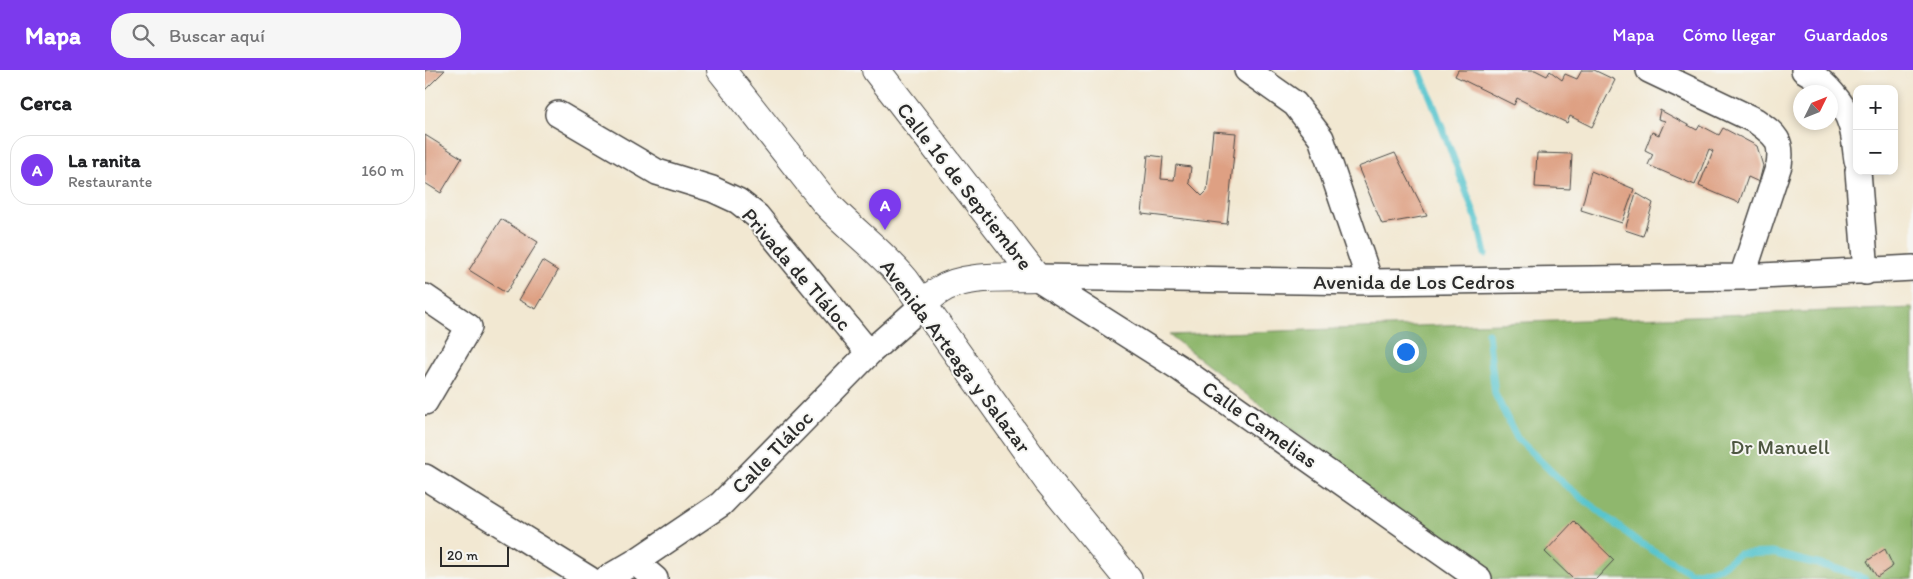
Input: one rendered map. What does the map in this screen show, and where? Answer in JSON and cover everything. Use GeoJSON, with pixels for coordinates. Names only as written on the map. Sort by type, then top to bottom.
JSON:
{"type":"FeatureCollection","features":[{"type":"Feature","properties":{"kind":"street","name":"Avenida Arteaga y Salazar"},"geometry":{"type":"LineString","coordinates":[[721,70],[825,202],[843,222],[895,268],[1049,482],[1128,579]]}},
{"type":"Feature","properties":{"kind":"street","name":"Calle 16 de Septiembre"},"geometry":{"type":"LineString","coordinates":[[876,70],[1036,277]]}},
{"type":"Feature","properties":{"kind":"street"},"geometry":{"type":"LineString","coordinates":[[1247,70],[1295,104],[1321,138],[1370,282]]}},
{"type":"Feature","properties":{"kind":"street"},"geometry":{"type":"LineString","coordinates":[[1649,70],[1755,122],[1769,130],[1778,140],[1782,150],[1779,165],[1742,277]]}},
{"type":"Feature","properties":{"kind":"street"},"geometry":{"type":"LineString","coordinates":[[1804,70],[1812,74],[1835,95],[1851,125],[1853,137]]}},
{"type":"Feature","properties":{"kind":"street","name":"Privada de Tláloc"},"geometry":{"type":"LineString","coordinates":[[558,114],[657,172],[712,189],[738,201],[757,216],[869,353]]}},
{"type":"Feature","properties":{"kind":"street"},"geometry":{"type":"LineString","coordinates":[[1858,175],[1866,272]]}},
{"type":"Feature","properties":{"kind":"street","name":"Avenida de Los Cedros"},"geometry":{"type":"LineString","coordinates":[[922,306],[940,289],[958,282],[977,279],[1036,277],[1370,282],[1742,277],[1866,272],[1913,268]]}},
{"type":"Feature","properties":{"kind":"street","name":"Calle Camelias"},"geometry":{"type":"LineString","coordinates":[[1036,277],[1178,367],[1469,575]]}},
{"type":"Feature","properties":{"kind":"street"},"geometry":{"type":"LineString","coordinates":[[425,297],[469,327],[425,402]]}},
{"type":"Feature","properties":{"kind":"street","name":"Calle Tláloc"},"geometry":{"type":"LineString","coordinates":[[606,579],[635,562],[721,504],[869,353],[922,306]]}},
{"type":"Feature","properties":{"kind":"street"},"geometry":{"type":"LineString","coordinates":[[425,477],[589,579]]}},
{"type":"Feature","properties":{"kind":"street"},"geometry":{"type":"LineString","coordinates":[[635,562],[655,579]]}},
{"type":"Feature","properties":{"kind":"green space","name":"Dr Manuell"},"geometry":{"type":"Polygon","coordinates":[[[1913,308],[1913,579],[1486,579],[1169,335],[1913,308]]]}},
{"type":"Feature","properties":{"kind":"building"},"geometry":{"type":"Polygon","coordinates":[[[425,70],[445,70],[425,90],[425,70]]]}},
{"type":"Feature","properties":{"kind":"building"},"geometry":{"type":"Polygon","coordinates":[[[1458,70],[1535,70],[1547,76],[1550,71],[1562,80],[1565,74],[1577,79],[1582,70],[1594,70],[1615,80],[1592,127],[1570,116],[1567,123],[1517,98],[1514,105],[1455,76],[1458,70]]]}},
{"type":"Feature","properties":{"kind":"building"},"geometry":{"type":"Polygon","coordinates":[[[1660,110],[1697,130],[1700,125],[1719,135],[1723,128],[1757,146],[1763,166],[1759,182],[1748,177],[1739,203],[1699,186],[1713,151],[1709,149],[1695,185],[1648,165],[1653,154],[1645,150],[1652,132],[1659,135],[1665,121],[1658,119],[1660,110]]]}},
{"type":"Feature","properties":{"kind":"building"},"geometry":{"type":"Polygon","coordinates":[[[1213,131],[1236,133],[1227,224],[1142,214],[1148,155],[1163,157],[1161,179],[1174,180],[1176,165],[1191,167],[1189,183],[1202,196],[1207,191],[1213,131]]]}},
{"type":"Feature","properties":{"kind":"building"},"geometry":{"type":"Polygon","coordinates":[[[425,135],[462,158],[441,193],[425,183],[425,135]]]}},
{"type":"Feature","properties":{"kind":"building"},"geometry":{"type":"Polygon","coordinates":[[[1395,153],[1427,216],[1382,224],[1358,167],[1395,153]]]}},
{"type":"Feature","properties":{"kind":"building"},"geometry":{"type":"Polygon","coordinates":[[[1537,153],[1572,154],[1570,189],[1535,187],[1537,153]]]}},
{"type":"Feature","properties":{"kind":"building"},"geometry":{"type":"Polygon","coordinates":[[[1591,171],[1634,189],[1622,223],[1581,210],[1591,171]]]}},
{"type":"Feature","properties":{"kind":"building"},"geometry":{"type":"Polygon","coordinates":[[[1636,193],[1653,203],[1643,236],[1625,230],[1636,193]]]}},
{"type":"Feature","properties":{"kind":"building"},"geometry":{"type":"Polygon","coordinates":[[[501,219],[538,242],[506,293],[469,270],[501,219]]]}},
{"type":"Feature","properties":{"kind":"building"},"geometry":{"type":"Polygon","coordinates":[[[542,261],[558,271],[536,309],[519,300],[542,261]]]}},
{"type":"Feature","properties":{"kind":"building"},"geometry":{"type":"Polygon","coordinates":[[[1574,521],[1614,560],[1596,579],[1573,579],[1545,552],[1574,521]]]}},
{"type":"Feature","properties":{"kind":"building"},"geometry":{"type":"Polygon","coordinates":[[[1885,549],[1893,566],[1877,577],[1867,561],[1885,549]]]}},
{"type":"Feature","properties":{"kind":"waterway"},"geometry":{"type":"LineString","coordinates":[[1419,70],[1478,223],[1485,254]]}},
{"type":"Feature","properties":{"kind":"waterway"},"geometry":{"type":"LineString","coordinates":[[1488,333],[1495,394],[1517,438],[1564,484],[1637,541],[1691,573],[1719,568],[1739,554],[1772,553],[1842,570],[1865,579]]}},
{"type":"Feature","properties":{"kind":"place","name":"La ranita"},"geometry":{"type":"Point","coordinates":[885,230]}}]}
